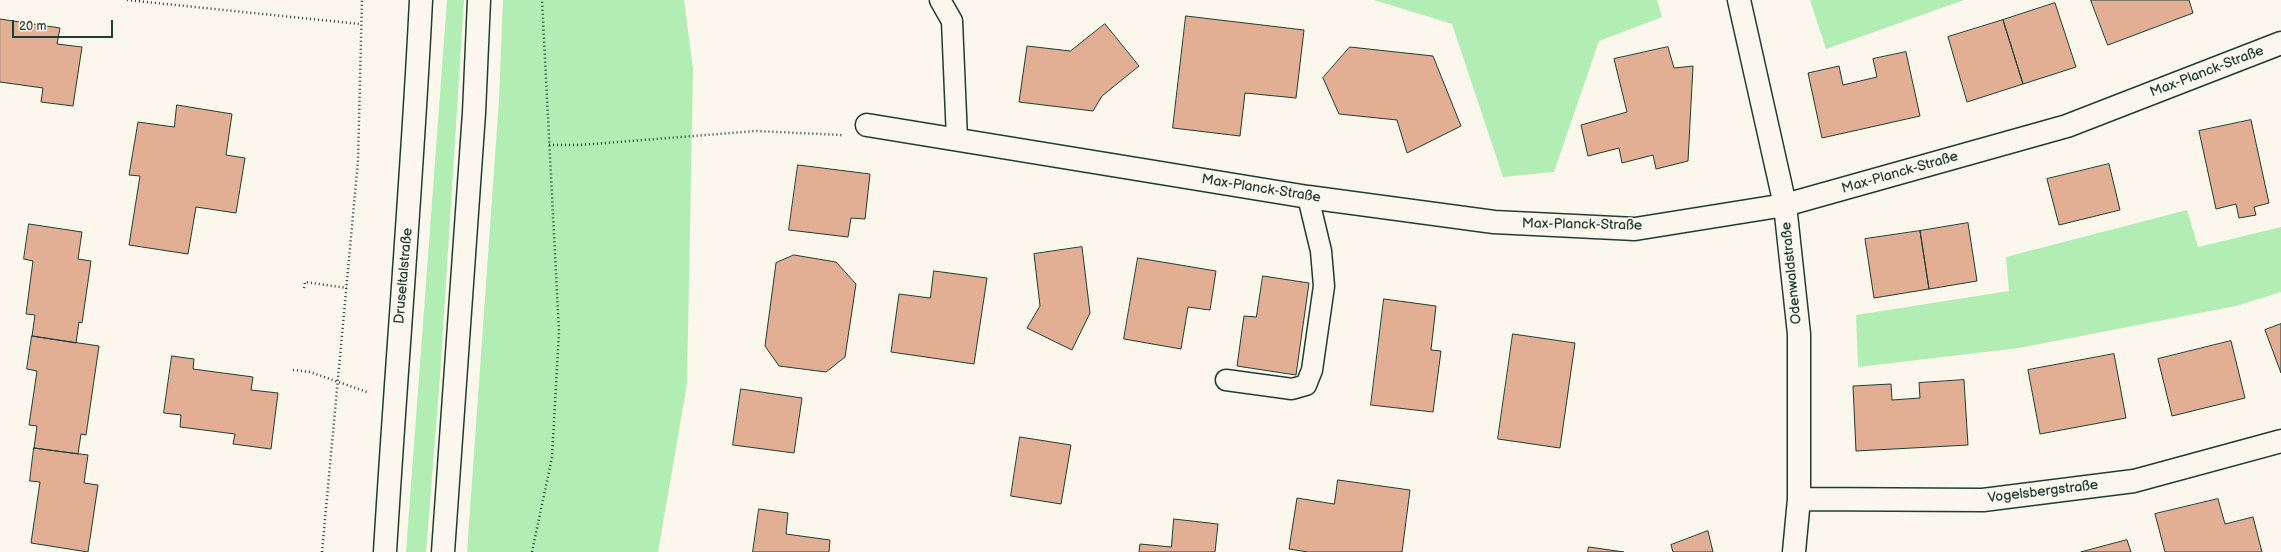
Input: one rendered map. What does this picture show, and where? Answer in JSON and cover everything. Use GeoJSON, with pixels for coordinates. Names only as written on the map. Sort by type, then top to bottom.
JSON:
{"type":"FeatureCollection","features":[{"type":"Feature","properties":{"kind":"street","name":"Druseltalstraße"},"geometry":{"type":"LineString","coordinates":[[384,552],[394,401],[414,148],[421,0]]}},
{"type":"Feature","properties":{"kind":"street"},"geometry":{"type":"LineString","coordinates":[[443,552],[474,113],[479,0]]}},
{"type":"Feature","properties":{"kind":"street","name":"Odenwaldstraße"},"geometry":{"type":"LineString","coordinates":[[1739,0],[1785,205],[1799,334],[1799,500],[1794,552]]}},
{"type":"Feature","properties":{"kind":"street","name":"Max-Planck-Straße"},"geometry":{"type":"LineString","coordinates":[[866,125],[1308,197],[1494,222],[1635,229],[1785,205],[2067,126],[2281,43]]}},
{"type":"Feature","properties":{"kind":"street","name":"Vogelsbergstraße"},"geometry":{"type":"LineString","coordinates":[[1799,500],[1990,499],[2134,481],[2281,441]]}},
{"type":"Feature","properties":{"kind":"lane"},"geometry":{"type":"LineString","coordinates":[[940,0],[952,21],[957,139]]}},
{"type":"Feature","properties":{"kind":"lane"},"geometry":{"type":"LineString","coordinates":[[1226,380],[1292,389],[1306,386],[1312,370],[1324,286],[1321,250],[1308,197]]}},
{"type":"Feature","properties":{"kind":"path"},"geometry":{"type":"LineString","coordinates":[[127,0],[360,24]]}},
{"type":"Feature","properties":{"kind":"path"},"geometry":{"type":"LineString","coordinates":[[322,552],[358,161],[360,24],[362,0]]}},
{"type":"Feature","properties":{"kind":"path"},"geometry":{"type":"LineString","coordinates":[[532,552],[552,457],[559,332],[542,0]]}},
{"type":"Feature","properties":{"kind":"path"},"geometry":{"type":"LineString","coordinates":[[549,145],[580,145],[756,131],[848,135],[866,125]]}},
{"type":"Feature","properties":{"kind":"path"},"geometry":{"type":"LineString","coordinates":[[304,288],[305,282],[347,288]]}},
{"type":"Feature","properties":{"kind":"path"},"geometry":{"type":"LineString","coordinates":[[294,370],[310,372],[338,383],[394,401]]}},
{"type":"Feature","properties":{"kind":"green space"},"geometry":{"type":"Polygon","coordinates":[[[447,0],[464,0],[440,377],[426,552],[406,552],[447,0]]]}},
{"type":"Feature","properties":{"kind":"green space"},"geometry":{"type":"Polygon","coordinates":[[[503,0],[684,0],[693,69],[687,384],[658,552],[467,552],[499,100],[503,0]]]}},
{"type":"Feature","properties":{"kind":"green space"},"geometry":{"type":"Polygon","coordinates":[[[1374,0],[1657,0],[1662,17],[1599,41],[1554,172],[1503,177],[1452,24],[1374,0]]]}},
{"type":"Feature","properties":{"kind":"green space"},"geometry":{"type":"Polygon","coordinates":[[[1810,0],[1964,0],[1826,49],[1810,0]]]}},
{"type":"Feature","properties":{"kind":"green space"},"geometry":{"type":"Polygon","coordinates":[[[2187,210],[2198,247],[2281,227],[2281,292],[2236,306],[2019,348],[1858,367],[1856,315],[2009,291],[2006,257],[2187,210]]]}},
{"type":"Feature","properties":{"kind":"building"},"geometry":{"type":"Polygon","coordinates":[[[2091,0],[2189,0],[2193,13],[2108,45],[2091,0]]]}},
{"type":"Feature","properties":{"kind":"building"},"geometry":{"type":"Polygon","coordinates":[[[2055,3],[2076,67],[2023,84],[2003,20],[2055,3]]]}},
{"type":"Feature","properties":{"kind":"building"},"geometry":{"type":"Polygon","coordinates":[[[1186,16],[1304,30],[1296,98],[1245,93],[1240,136],[1173,128],[1186,16]]]}},
{"type":"Feature","properties":{"kind":"building"},"geometry":{"type":"Polygon","coordinates":[[[0,19],[60,28],[57,44],[82,47],[73,106],[41,102],[43,88],[0,82],[0,19]]]}},
{"type":"Feature","properties":{"kind":"building"},"geometry":{"type":"Polygon","coordinates":[[[2003,20],[2023,84],[1967,102],[1948,37],[2003,20]]]}},
{"type":"Feature","properties":{"kind":"building"},"geometry":{"type":"Polygon","coordinates":[[[1105,24],[1139,66],[1102,96],[1093,111],[1019,102],[1027,46],[1070,51],[1105,24]]]}},
{"type":"Feature","properties":{"kind":"building"},"geometry":{"type":"Polygon","coordinates":[[[1350,47],[1433,56],[1461,126],[1407,153],[1397,120],[1339,114],[1323,78],[1350,47]]]}},
{"type":"Feature","properties":{"kind":"building"},"geometry":{"type":"Polygon","coordinates":[[[1668,47],[1674,68],[1693,66],[1688,161],[1656,169],[1653,155],[1622,163],[1619,148],[1588,156],[1581,125],[1627,112],[1614,59],[1668,47]]]}},
{"type":"Feature","properties":{"kind":"building"},"geometry":{"type":"Polygon","coordinates":[[[1906,52],[1920,116],[1822,138],[1808,73],[1839,66],[1843,85],[1877,77],[1873,59],[1906,52]]]}},
{"type":"Feature","properties":{"kind":"building"},"geometry":{"type":"Polygon","coordinates":[[[177,105],[232,114],[226,155],[245,158],[236,213],[196,207],[188,254],[129,245],[140,176],[129,175],[138,122],[174,127],[177,105]]]}},
{"type":"Feature","properties":{"kind":"building"},"geometry":{"type":"Polygon","coordinates":[[[2251,120],[2269,203],[2254,207],[2256,215],[2239,218],[2236,204],[2216,209],[2199,131],[2251,120]]]}},
{"type":"Feature","properties":{"kind":"building"},"geometry":{"type":"Polygon","coordinates":[[[2109,164],[2120,210],[2059,225],[2047,179],[2109,164]]]}},
{"type":"Feature","properties":{"kind":"building"},"geometry":{"type":"Polygon","coordinates":[[[798,165],[870,174],[865,219],[851,218],[848,237],[789,230],[798,165]]]}},
{"type":"Feature","properties":{"kind":"building"},"geometry":{"type":"Polygon","coordinates":[[[1968,223],[1977,281],[1929,289],[1920,231],[1968,223]]]}},
{"type":"Feature","properties":{"kind":"building"},"geometry":{"type":"Polygon","coordinates":[[[29,224],[82,232],[78,259],[91,261],[82,323],[79,322],[76,343],[32,336],[35,315],[26,314],[33,261],[24,259],[29,224]]]}},
{"type":"Feature","properties":{"kind":"building"},"geometry":{"type":"Polygon","coordinates":[[[1920,231],[1929,289],[1874,298],[1865,239],[1920,231]]]}},
{"type":"Feature","properties":{"kind":"building"},"geometry":{"type":"Polygon","coordinates":[[[1082,247],[1090,313],[1072,350],[1027,328],[1040,306],[1034,254],[1082,247]]]}},
{"type":"Feature","properties":{"kind":"building"},"geometry":{"type":"Polygon","coordinates":[[[794,255],[836,262],[856,284],[845,357],[826,372],[779,366],[765,346],[776,263],[794,255]]]}},
{"type":"Feature","properties":{"kind":"building"},"geometry":{"type":"Polygon","coordinates":[[[1138,258],[1216,271],[1210,310],[1188,307],[1181,349],[1124,339],[1138,258]]]}},
{"type":"Feature","properties":{"kind":"building"},"geometry":{"type":"Polygon","coordinates":[[[934,271],[987,278],[974,364],[891,352],[899,294],[930,298],[934,271]]]}},
{"type":"Feature","properties":{"kind":"building"},"geometry":{"type":"Polygon","coordinates":[[[1263,276],[1309,283],[1296,375],[1237,366],[1244,316],[1256,317],[1263,276]]]}},
{"type":"Feature","properties":{"kind":"building"},"geometry":{"type":"Polygon","coordinates":[[[1384,299],[1436,306],[1431,350],[1441,351],[1433,412],[1371,405],[1384,299]]]}},
{"type":"Feature","properties":{"kind":"building"},"geometry":{"type":"Polygon","coordinates":[[[2281,324],[2281,373],[2265,330],[2281,324]]]}},
{"type":"Feature","properties":{"kind":"building"},"geometry":{"type":"Polygon","coordinates":[[[1513,334],[1575,343],[1560,448],[1498,439],[1513,334]]]}},
{"type":"Feature","properties":{"kind":"building"},"geometry":{"type":"Polygon","coordinates":[[[32,336],[99,346],[86,435],[81,434],[78,454],[34,448],[37,426],[29,425],[37,371],[27,369],[32,336]]]}},
{"type":"Feature","properties":{"kind":"building"},"geometry":{"type":"Polygon","coordinates":[[[2231,341],[2245,398],[2172,416],[2158,359],[2231,341]]]}},
{"type":"Feature","properties":{"kind":"building"},"geometry":{"type":"Polygon","coordinates":[[[2114,354],[2126,418],[2040,434],[2028,370],[2114,354]]]}},
{"type":"Feature","properties":{"kind":"building"},"geometry":{"type":"Polygon","coordinates":[[[172,356],[194,359],[193,369],[253,377],[251,390],[278,393],[271,449],[233,444],[235,434],[180,427],[181,415],[164,413],[172,356]]]}},
{"type":"Feature","properties":{"kind":"building"},"geometry":{"type":"Polygon","coordinates":[[[1964,380],[1968,445],[1856,451],[1853,386],[1891,384],[1892,400],[1920,398],[1919,383],[1964,380]]]}},
{"type":"Feature","properties":{"kind":"building"},"geometry":{"type":"Polygon","coordinates":[[[741,389],[802,398],[794,453],[733,445],[741,389]]]}},
{"type":"Feature","properties":{"kind":"building"},"geometry":{"type":"Polygon","coordinates":[[[1020,437],[1071,445],[1061,504],[1011,496],[1020,437]]]}},
{"type":"Feature","properties":{"kind":"building"},"geometry":{"type":"Polygon","coordinates":[[[34,448],[88,455],[84,483],[98,485],[88,552],[31,543],[40,482],[30,481],[34,448]]]}},
{"type":"Feature","properties":{"kind":"building"},"geometry":{"type":"Polygon","coordinates":[[[1338,480],[1410,490],[1402,552],[1308,552],[1289,549],[1297,498],[1334,504],[1338,480]]]}},
{"type":"Feature","properties":{"kind":"building"},"geometry":{"type":"Polygon","coordinates":[[[2218,499],[2225,524],[2253,517],[2262,552],[2165,552],[2155,514],[2218,499]]]}},
{"type":"Feature","properties":{"kind":"building"},"geometry":{"type":"Polygon","coordinates":[[[759,509],[788,513],[786,534],[830,540],[829,552],[753,552],[759,509]]]}},
{"type":"Feature","properties":{"kind":"building"},"geometry":{"type":"Polygon","coordinates":[[[1174,519],[1218,524],[1215,552],[1139,552],[1140,544],[1171,547],[1174,519]]]}},
{"type":"Feature","properties":{"kind":"building"},"geometry":{"type":"Polygon","coordinates":[[[1708,531],[1713,552],[1673,552],[1671,545],[1708,531]]]}},
{"type":"Feature","properties":{"kind":"building"},"geometry":{"type":"Polygon","coordinates":[[[2127,540],[2131,552],[2081,552],[2127,540]]]}},
{"type":"Feature","properties":{"kind":"building"},"geometry":{"type":"Polygon","coordinates":[[[1589,547],[1624,552],[1588,552],[1589,547]]]}}]}
